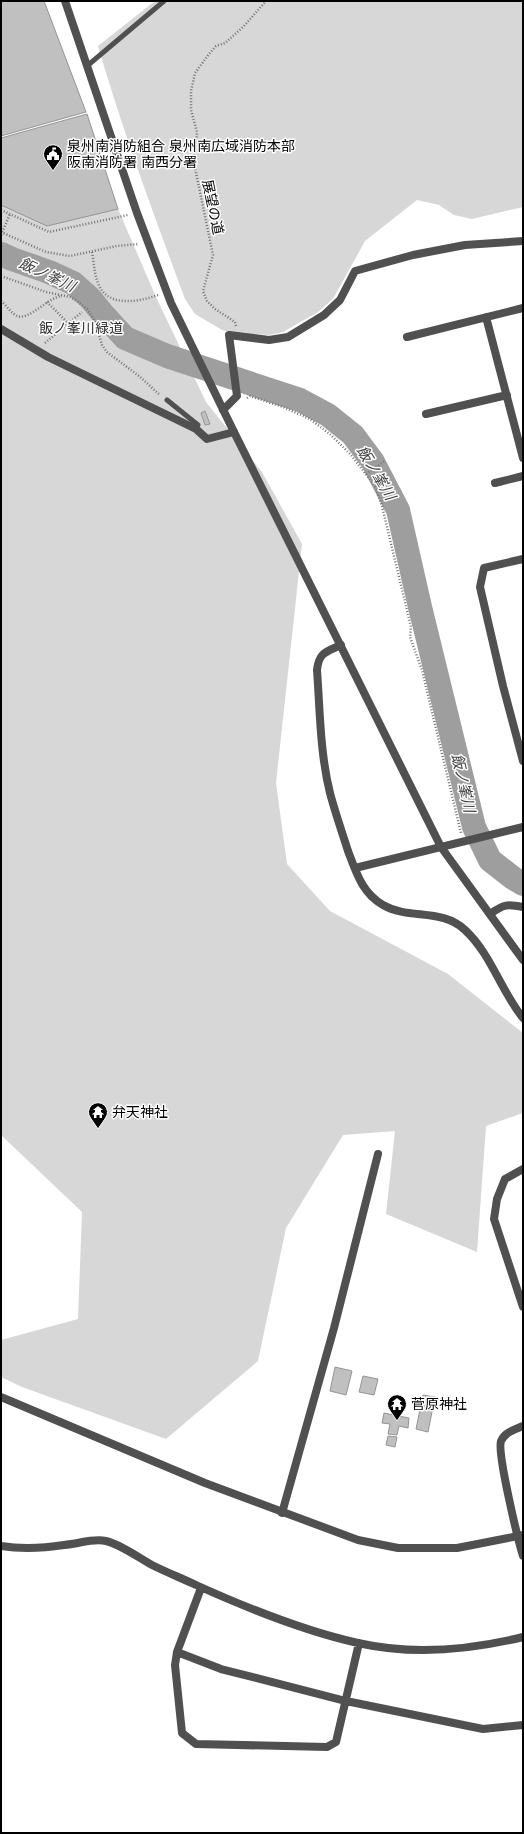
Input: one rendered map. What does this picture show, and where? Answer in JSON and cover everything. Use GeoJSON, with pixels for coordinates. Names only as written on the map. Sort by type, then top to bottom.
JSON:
{"type":"FeatureCollection","features":[{"type":"Feature","properties":{"kind":"street"},"geometry":{"type":"LineString","coordinates":[[65,1],[148,243],[167,292],[223,410],[441,847],[523,960]]}},
{"type":"Feature","properties":{"kind":"street"},"geometry":{"type":"LineString","coordinates":[[223,410],[237,396],[230,335],[269,340],[288,337],[324,315],[340,300],[355,271],[465,245],[523,240]]}},
{"type":"Feature","properties":{"kind":"street"},"geometry":{"type":"LineString","coordinates":[[407,337],[523,308]]}},
{"type":"Feature","properties":{"kind":"street"},"geometry":{"type":"LineString","coordinates":[[486,317],[523,458]]}},
{"type":"Feature","properties":{"kind":"street"},"geometry":{"type":"LineString","coordinates":[[1,329],[37,350],[196,429],[207,439],[234,432]]}},
{"type":"Feature","properties":{"kind":"street"},"geometry":{"type":"LineString","coordinates":[[426,414],[507,395]]}},
{"type":"Feature","properties":{"kind":"street"},"geometry":{"type":"LineString","coordinates":[[495,484],[523,476]]}},
{"type":"Feature","properties":{"kind":"street"},"geometry":{"type":"LineString","coordinates":[[523,559],[484,568],[480,587],[503,686],[523,761]]}},
{"type":"Feature","properties":{"kind":"street"},"geometry":{"type":"LineString","coordinates":[[341,645],[324,653],[318,659],[317,670],[322,739],[330,793],[360,883],[372,898],[384,906],[399,911],[438,916],[455,921],[466,930],[477,943],[504,991],[523,1018]]}},
{"type":"Feature","properties":{"kind":"street"},"geometry":{"type":"LineString","coordinates":[[355,868],[523,827]]}},
{"type":"Feature","properties":{"kind":"street"},"geometry":{"type":"LineString","coordinates":[[490,914],[502,905],[510,904],[523,908]]}},
{"type":"Feature","properties":{"kind":"street"},"geometry":{"type":"LineString","coordinates":[[282,1513],[334,1328],[378,1154]]}},
{"type":"Feature","properties":{"kind":"street"},"geometry":{"type":"LineString","coordinates":[[523,1169],[506,1180],[498,1199],[494,1219],[523,1307]]}},
{"type":"Feature","properties":{"kind":"street"},"geometry":{"type":"LineString","coordinates":[[1,1397],[204,1484],[358,1540],[398,1548],[457,1548],[520,1536]]}},
{"type":"Feature","properties":{"kind":"street"},"geometry":{"type":"LineString","coordinates":[[523,1426],[506,1433],[500,1443],[505,1476],[520,1536],[523,1556]]}},
{"type":"Feature","properties":{"kind":"street"},"geometry":{"type":"LineString","coordinates":[[1,1546],[14,1548],[65,1545],[92,1540],[107,1541],[201,1588],[295,1625],[359,1643],[406,1649],[448,1649],[493,1645],[523,1637]]}},
{"type":"Feature","properties":{"kind":"street"},"geometry":{"type":"LineString","coordinates":[[201,1588],[177,1652],[175,1665],[182,1733],[196,1744],[327,1747],[336,1742],[359,1643]]}},
{"type":"Feature","properties":{"kind":"street"},"geometry":{"type":"LineString","coordinates":[[177,1652],[221,1669],[346,1701],[483,1729],[523,1725]]}},
{"type":"Feature","properties":{"kind":"lane"},"geometry":{"type":"LineString","coordinates":[[87,66],[164,1]]}},
{"type":"Feature","properties":{"kind":"lane"},"geometry":{"type":"LineString","coordinates":[[167,400],[198,425],[196,429]]}},
{"type":"Feature","properties":{"kind":"path","name":"展望の道"},"geometry":{"type":"LineString","coordinates":[[238,336],[235,322],[215,309],[207,301],[203,291],[213,255],[194,163],[197,132],[191,110],[191,91],[195,73],[209,54],[216,46],[225,43],[244,26],[266,1]]}},
{"type":"Feature","properties":{"kind":"path"},"geometry":{"type":"LineString","coordinates":[[1,210],[49,232],[137,213]]}},
{"type":"Feature","properties":{"kind":"path"},"geometry":{"type":"LineString","coordinates":[[10,214],[1,233],[31,246],[57,254],[70,256],[117,246],[148,243]]}},
{"type":"Feature","properties":{"kind":"path"},"geometry":{"type":"LineString","coordinates":[[92,252],[97,282],[107,296],[115,300],[139,300],[147,299],[167,292]]}},
{"type":"Feature","properties":{"kind":"path"},"geometry":{"type":"LineString","coordinates":[[1,276],[46,292],[77,300],[87,309],[94,321],[102,345],[107,352],[167,400]]}},
{"type":"Feature","properties":{"kind":"path"},"geometry":{"type":"LineString","coordinates":[[1,301],[18,316],[23,317],[28,316],[55,297],[64,296]]}},
{"type":"Feature","properties":{"kind":"path"},"geometry":{"type":"LineString","coordinates":[[47,302],[68,324]]}},
{"type":"Feature","properties":{"kind":"path"},"geometry":{"type":"LineString","coordinates":[[37,350],[82,312]]}},
{"type":"Feature","properties":{"kind":"path"},"geometry":{"type":"LineString","coordinates":[[237,396],[244,400],[250,396],[310,418],[352,455],[374,486],[382,506],[411,627],[410,637],[422,670],[463,841]]}},
{"type":"Feature","properties":{"kind":"path"},"geometry":{"type":"LineString","coordinates":[[366,474],[385,460]]}},
{"type":"Feature","properties":{"kind":"green space"},"geometry":{"type":"Polygon","coordinates":[[[155,1],[523,1],[523,207],[472,219],[454,215],[439,205],[417,200],[365,241],[333,299],[318,312],[283,332],[269,335],[233,333],[222,330],[195,314],[185,299],[128,142],[98,46],[155,1]]]}},
{"type":"Feature","properties":{"kind":"green space","name":"飯ノ峯川緑道"},"geometry":{"type":"Polygon","coordinates":[[[1,205],[47,226],[118,209],[156,297],[206,402],[262,472],[302,544],[276,783],[287,864],[330,911],[448,974],[523,1033],[523,1113],[486,1126],[477,1252],[386,1214],[395,1131],[343,1135],[286,1228],[258,1361],[166,1439],[22,1387],[1,1377],[1,1340],[78,1319],[82,1212],[1,1135],[1,205]]]}},
{"type":"Feature","properties":{"kind":"building"},"geometry":{"type":"Polygon","coordinates":[[[1,1],[44,1],[86,112],[1,136],[1,1]]]}},
{"type":"Feature","properties":{"kind":"building","name":"泉州南消防組合 泉州南広域消防本部 阪南消防署 南西分署"},"geometry":{"type":"Polygon","coordinates":[[[87,114],[118,209],[47,226],[1,205],[1,138],[87,114]]]}},
{"type":"Feature","properties":{"kind":"building"},"geometry":{"type":"Polygon","coordinates":[[[205,411],[210,424],[205,425],[201,413],[205,411]]]}},
{"type":"Feature","properties":{"kind":"building"},"geometry":{"type":"Polygon","coordinates":[[[335,1367],[352,1371],[346,1395],[330,1391],[335,1367]]]}},
{"type":"Feature","properties":{"kind":"building"},"geometry":{"type":"Polygon","coordinates":[[[363,1376],[378,1379],[374,1395],[359,1392],[363,1376]]]}},
{"type":"Feature","properties":{"kind":"building"},"geometry":{"type":"Polygon","coordinates":[[[423,1395],[435,1397],[428,1432],[416,1429],[423,1395]]]}},
{"type":"Feature","properties":{"kind":"building"},"geometry":{"type":"Polygon","coordinates":[[[384,1413],[409,1418],[408,1428],[399,1426],[397,1435],[388,1434],[390,1424],[382,1423],[384,1413]]]}},
{"type":"Feature","properties":{"kind":"building"},"geometry":{"type":"Polygon","coordinates":[[[388,1436],[397,1437],[395,1447],[386,1445],[388,1436]]]}},
{"type":"Feature","properties":{"kind":"waterway","name":"飯ノ峯川"},"geometry":{"type":"LineString","coordinates":[[1,254],[49,272],[73,283],[90,298],[125,338],[167,356],[300,400],[328,415],[353,435],[373,462],[398,510],[420,607],[474,827],[490,860],[523,884]]}},
{"type":"Feature","properties":{"kind":"place","name":"泉州南消防組合 泉州南広域消防本部 阪南消防署 南西分署"},"geometry":{"type":"Point","coordinates":[53,171]}},
{"type":"Feature","properties":{"kind":"place","name":"弁天神社"},"geometry":{"type":"Point","coordinates":[98,1129]}},
{"type":"Feature","properties":{"kind":"place","name":"菅原神社"},"geometry":{"type":"Point","coordinates":[397,1421]}}]}
